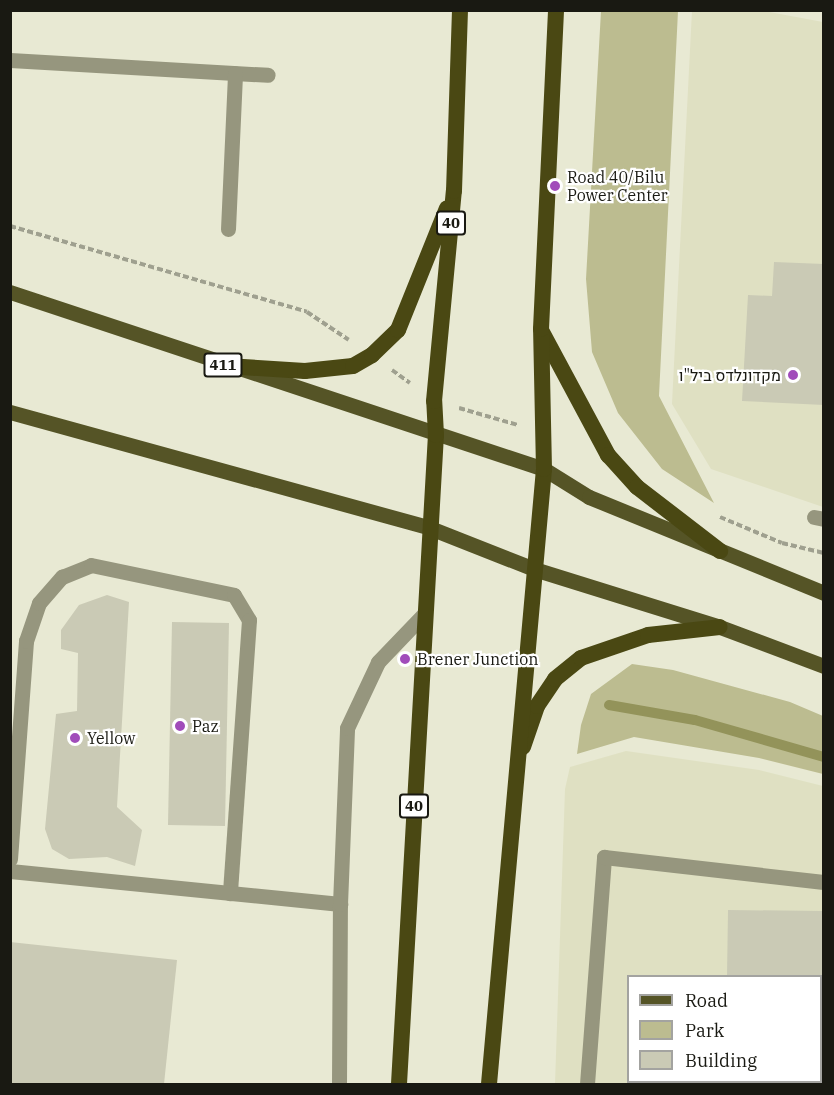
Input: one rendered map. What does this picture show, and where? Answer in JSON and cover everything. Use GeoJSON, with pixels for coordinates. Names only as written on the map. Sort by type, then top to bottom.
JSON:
{"type":"FeatureCollection","features":[{"type":"Feature","properties":{"kind":"highway","name":"40"},"geometry":{"type":"LineString","coordinates":[[399,1084],[424,613],[436,435],[434,401],[454,191],[460,10]]}},
{"type":"Feature","properties":{"kind":"highway"},"geometry":{"type":"LineString","coordinates":[[489,1084],[514,774],[544,469],[541,329],[556,10]]}},
{"type":"Feature","properties":{"kind":"highway"},"geometry":{"type":"LineString","coordinates":[[227,366],[305,371],[353,366],[372,355],[398,330],[454,191]]}},
{"type":"Feature","properties":{"kind":"highway"},"geometry":{"type":"LineString","coordinates":[[541,329],[608,455],[637,487],[720,551]]}},
{"type":"Feature","properties":{"kind":"highway"},"geometry":{"type":"LineString","coordinates":[[514,774],[537,706],[555,680],[581,658],[648,634],[720,627]]}},
{"type":"Feature","properties":{"kind":"main road","name":"411"},"geometry":{"type":"LineString","coordinates":[[10,292],[227,366],[544,469],[588,496],[824,593]]}},
{"type":"Feature","properties":{"kind":"main road"},"geometry":{"type":"LineString","coordinates":[[10,412],[430,528],[534,569],[720,627],[824,666]]}},
{"type":"Feature","properties":{"kind":"street"},"geometry":{"type":"LineString","coordinates":[[10,60],[268,75]]}},
{"type":"Feature","properties":{"kind":"street"},"geometry":{"type":"LineString","coordinates":[[228,229],[234,72]]}},
{"type":"Feature","properties":{"kind":"street"},"geometry":{"type":"LineString","coordinates":[[10,859],[26,641],[39,603],[62,577],[91,565],[234,595],[249,620],[230,894]]}},
{"type":"Feature","properties":{"kind":"street"},"geometry":{"type":"LineString","coordinates":[[339,1084],[339,904],[347,728],[378,662],[424,613]]}},
{"type":"Feature","properties":{"kind":"street"},"geometry":{"type":"LineString","coordinates":[[587,1084],[604,857],[824,882]]}},
{"type":"Feature","properties":{"kind":"street"},"geometry":{"type":"LineString","coordinates":[[10,871],[339,904]]}},
{"type":"Feature","properties":{"kind":"path"},"geometry":{"type":"LineString","coordinates":[[10,226],[307,312],[372,355]]}},
{"type":"Feature","properties":{"kind":"shaded area"},"geometry":{"type":"Polygon","coordinates":[[[692,11],[764,11],[823,22],[823,507],[711,469],[672,404],[692,11]]]}},
{"type":"Feature","properties":{"kind":"shaded area"},"geometry":{"type":"Polygon","coordinates":[[[626,751],[759,770],[823,786],[823,1084],[555,1084],[565,789],[570,767],[626,751]]]}},
{"type":"Feature","properties":{"kind":"green space"},"geometry":{"type":"Polygon","coordinates":[[[601,11],[678,11],[659,396],[714,503],[662,469],[618,413],[592,352],[586,279],[601,11]]]}},
{"type":"Feature","properties":{"kind":"green space"},"geometry":{"type":"Polygon","coordinates":[[[632,664],[673,670],[790,702],[823,716],[823,774],[759,758],[634,737],[577,754],[581,725],[591,694],[632,664]]]}},
{"type":"Feature","properties":{"kind":"building"},"geometry":{"type":"Polygon","coordinates":[[[774,262],[824,264],[824,405],[742,401],[748,295],[772,296],[774,262]]]}},
{"type":"Feature","properties":{"kind":"building"},"geometry":{"type":"Polygon","coordinates":[[[107,595],[129,602],[117,807],[142,830],[135,866],[107,857],[69,859],[52,849],[45,829],[56,714],[77,711],[78,653],[61,649],[61,630],[79,605],[107,595]]]}},
{"type":"Feature","properties":{"kind":"building"},"geometry":{"type":"Polygon","coordinates":[[[172,622],[229,623],[225,826],[168,825],[172,622]]]}},
{"type":"Feature","properties":{"kind":"building"},"geometry":{"type":"Polygon","coordinates":[[[728,910],[824,911],[824,976],[727,975],[728,910]]]}},
{"type":"Feature","properties":{"kind":"building"},"geometry":{"type":"Polygon","coordinates":[[[10,942],[177,960],[164,1084],[10,1083],[10,942]]]}},
{"type":"Feature","properties":{"kind":"waterway"},"geometry":{"type":"LineString","coordinates":[[609,705],[695,720],[824,757]]}},
{"type":"Feature","properties":{"kind":"place","name":"Road 40/Bilu Power Center"},"geometry":{"type":"Point","coordinates":[555,186]}},
{"type":"Feature","properties":{"kind":"place","name":"מקדונלדס ביל\"ו"},"geometry":{"type":"Point","coordinates":[793,375]}},
{"type":"Feature","properties":{"kind":"place","name":"Brener Junction"},"geometry":{"type":"Point","coordinates":[405,659]}},
{"type":"Feature","properties":{"kind":"place","name":"Paz"},"geometry":{"type":"Point","coordinates":[180,726]}},
{"type":"Feature","properties":{"kind":"place","name":"Yellow"},"geometry":{"type":"Point","coordinates":[75,738]}}]}
